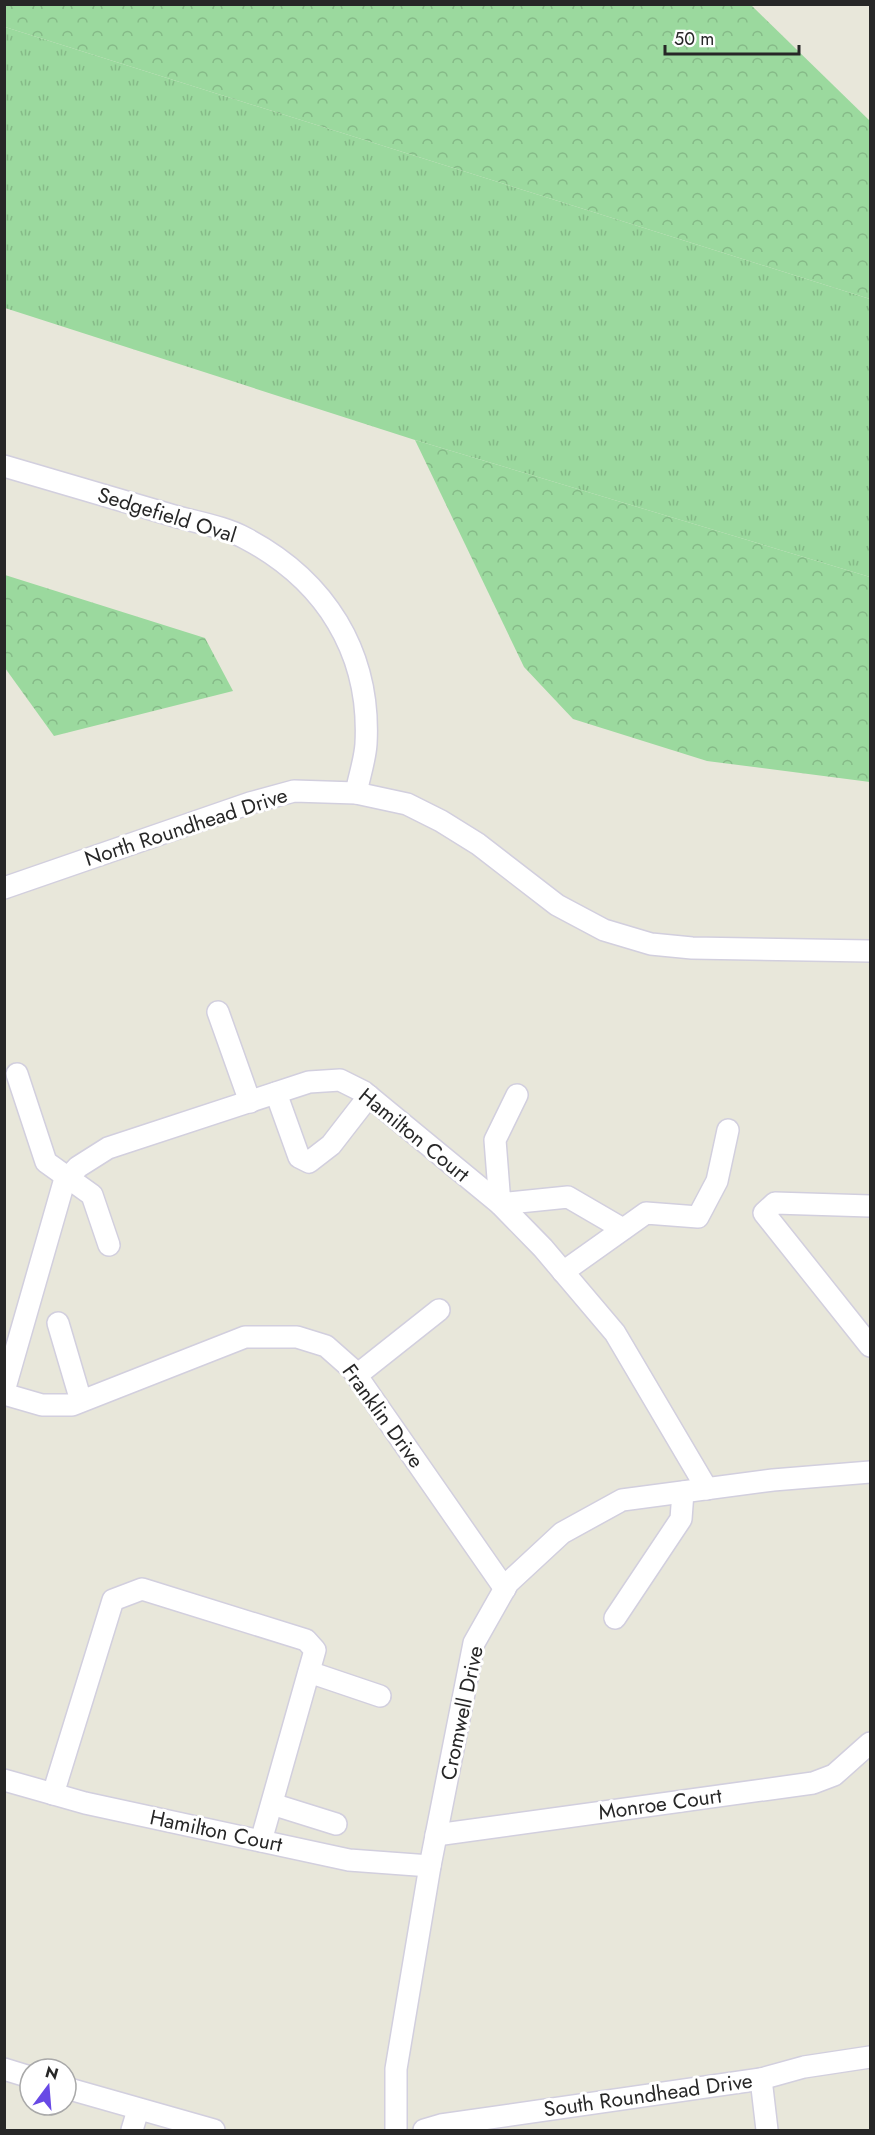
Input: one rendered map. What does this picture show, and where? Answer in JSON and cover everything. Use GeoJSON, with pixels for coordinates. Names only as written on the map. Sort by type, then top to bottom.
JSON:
{"type":"FeatureCollection","features":[{"type":"Feature","properties":{"kind":"street","name":"Sedgefield Oval"},"geometry":{"type":"LineString","coordinates":[[4,466],[243,536],[284,562],[314,588],[340,624],[357,660],[365,702],[366,746],[356,793]]}},
{"type":"Feature","properties":{"kind":"street","name":"North Roundhead Drive"},"geometry":{"type":"LineString","coordinates":[[4,888],[261,800],[294,791],[356,793],[407,804],[441,822],[477,844],[557,905],[604,930],[651,944],[692,948],[870,951]]}},
{"type":"Feature","properties":{"kind":"street"},"geometry":{"type":"LineString","coordinates":[[218,1012],[250,1102]]}},
{"type":"Feature","properties":{"kind":"street"},"geometry":{"type":"LineString","coordinates":[[17,1074],[46,1162],[92,1195],[110,1245]]}},
{"type":"Feature","properties":{"kind":"street","name":"Hamilton Court"},"geometry":{"type":"LineString","coordinates":[[4,1393],[64,1182],[78,1167],[108,1148],[309,1082],[340,1080],[369,1096],[500,1204],[563,1272],[615,1333],[707,1489]]}},
{"type":"Feature","properties":{"kind":"street"},"geometry":{"type":"LineString","coordinates":[[276,1093],[299,1157],[309,1162],[331,1145],[369,1096]]}},
{"type":"Feature","properties":{"kind":"street"},"geometry":{"type":"LineString","coordinates":[[517,1095],[495,1140],[500,1204],[568,1197],[623,1229]]}},
{"type":"Feature","properties":{"kind":"street"},"geometry":{"type":"LineString","coordinates":[[563,1272],[646,1213],[698,1217],[717,1181],[728,1130]]}},
{"type":"Feature","properties":{"kind":"street"},"geometry":{"type":"LineString","coordinates":[[870,1206],[775,1203],[764,1213],[870,1346]]}},
{"type":"Feature","properties":{"kind":"street"},"geometry":{"type":"LineString","coordinates":[[357,1375],[439,1310]]}},
{"type":"Feature","properties":{"kind":"street"},"geometry":{"type":"LineString","coordinates":[[58,1323],[81,1401]]}},
{"type":"Feature","properties":{"kind":"street","name":"Franklin Drive"},"geometry":{"type":"LineString","coordinates":[[4,1393],[42,1405],[72,1405],[245,1337],[297,1337],[326,1346],[357,1375],[505,1589]]}},
{"type":"Feature","properties":{"kind":"street","name":"Cromwell Drive"},"geometry":{"type":"LineString","coordinates":[[396,2130],[396,2069],[430,1866],[474,1643],[505,1589],[562,1533],[622,1500],[773,1480],[870,1472]]}},
{"type":"Feature","properties":{"kind":"street"},"geometry":{"type":"LineString","coordinates":[[615,1618],[681,1519],[683,1492]]}},
{"type":"Feature","properties":{"kind":"street"},"geometry":{"type":"LineString","coordinates":[[53,1794],[113,1600],[142,1589],[306,1640],[315,1650],[261,1841]]}},
{"type":"Feature","properties":{"kind":"street"},"geometry":{"type":"LineString","coordinates":[[309,1672],[380,1696]]}},
{"type":"Feature","properties":{"kind":"street","name":"Monroe Court"},"geometry":{"type":"LineString","coordinates":[[436,1835],[813,1783],[834,1775],[870,1743]]}},
{"type":"Feature","properties":{"kind":"street","name":"Hamilton Court"},"geometry":{"type":"LineString","coordinates":[[4,1780],[53,1794],[349,1860],[430,1866]]}},
{"type":"Feature","properties":{"kind":"street"},"geometry":{"type":"LineString","coordinates":[[272,1804],[336,1824]]}},
{"type":"Feature","properties":{"kind":"street","name":"South Roundhead Drive"},"geometry":{"type":"LineString","coordinates":[[424,2130],[441,2125],[761,2079],[804,2067],[870,2057]]}},
{"type":"Feature","properties":{"kind":"street"},"geometry":{"type":"LineString","coordinates":[[761,2079],[767,2130]]}},
{"type":"Feature","properties":{"kind":"street"},"geometry":{"type":"LineString","coordinates":[[78,2092],[214,2130]]}},
{"type":"Feature","properties":{"kind":"street"},"geometry":{"type":"LineString","coordinates":[[132,2130],[138,2110]]}},
{"type":"Feature","properties":{"kind":"green space"},"geometry":{"type":"Polygon","coordinates":[[[5,4],[751,5],[870,121],[870,299],[5,27],[5,4]]]}},
{"type":"Feature","properties":{"kind":"green space"},"geometry":{"type":"Polygon","coordinates":[[[5,27],[870,299],[870,577],[415,440],[5,308],[5,27]]]}},
{"type":"Feature","properties":{"kind":"green space"},"geometry":{"type":"Polygon","coordinates":[[[415,440],[870,577],[870,782],[707,761],[573,719],[524,667],[415,440]]]}},
{"type":"Feature","properties":{"kind":"green space"},"geometry":{"type":"Polygon","coordinates":[[[5,575],[205,638],[233,691],[54,736],[5,668],[5,575]]]}}]}
